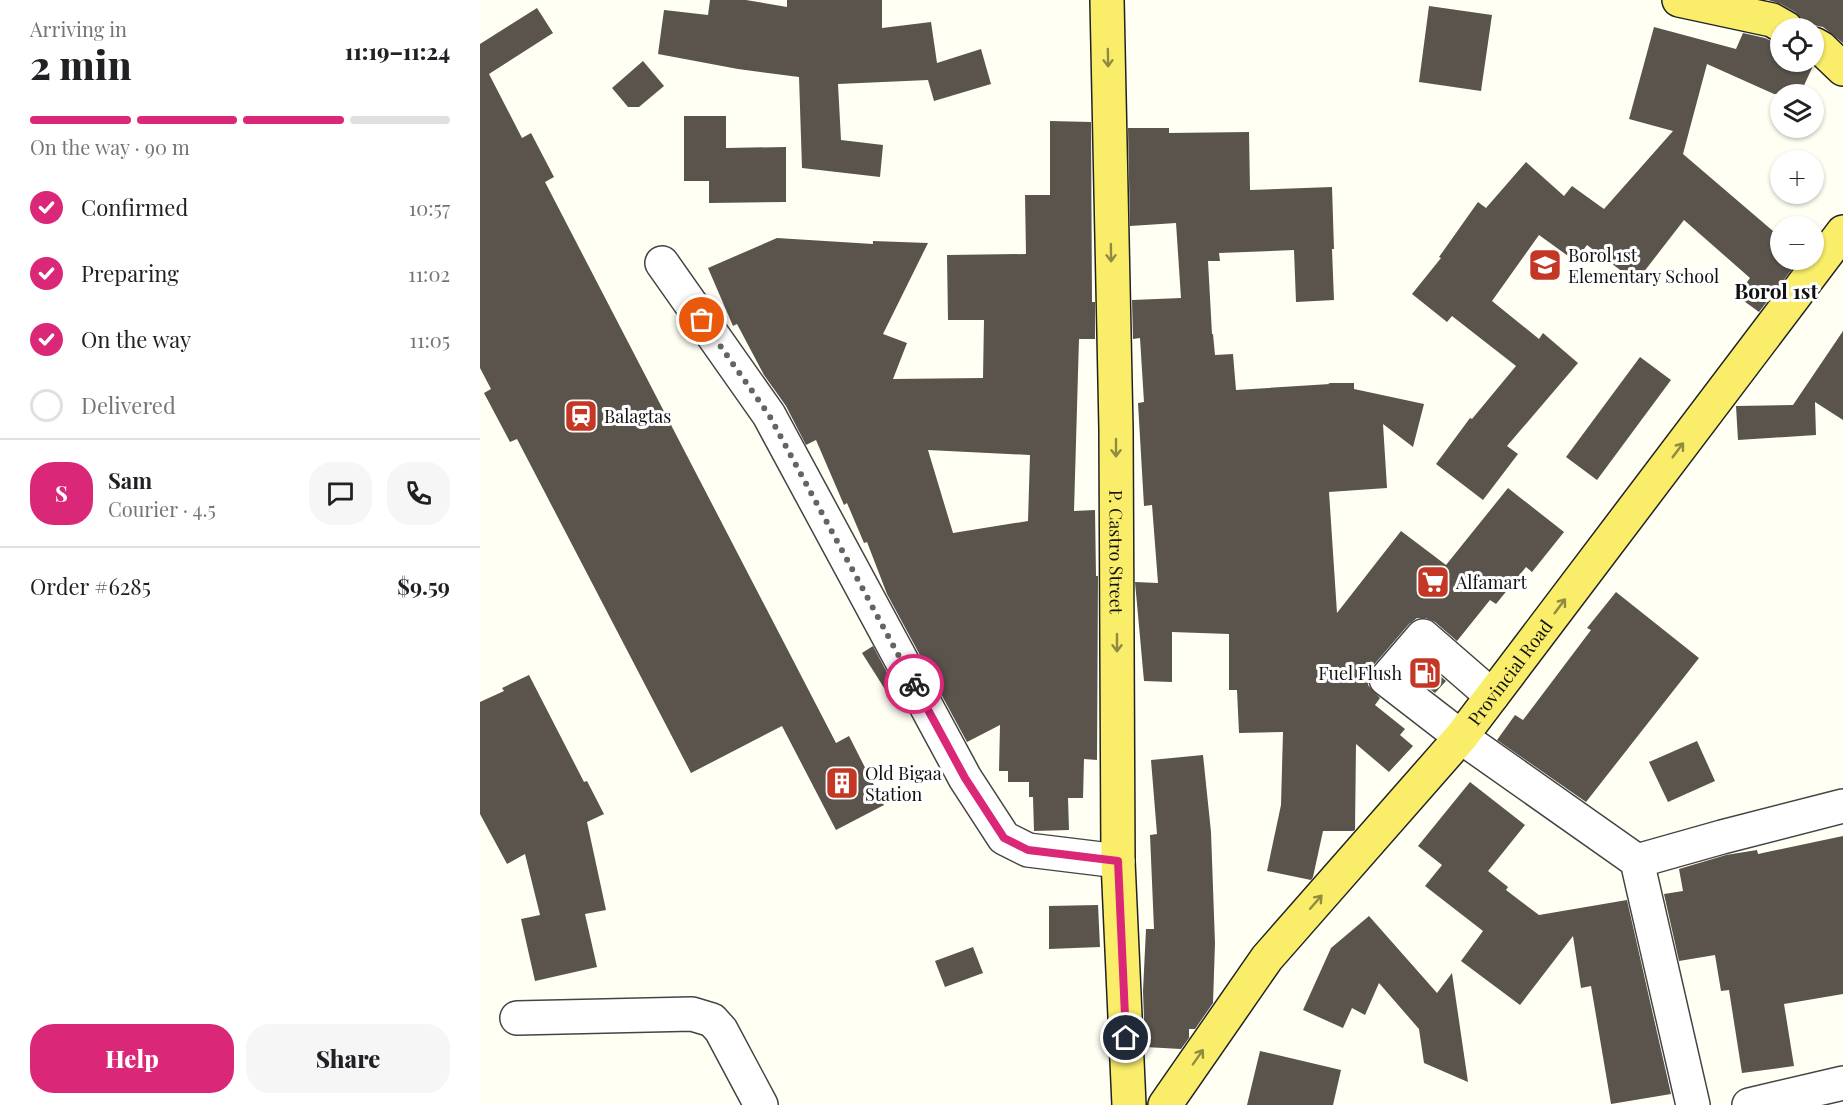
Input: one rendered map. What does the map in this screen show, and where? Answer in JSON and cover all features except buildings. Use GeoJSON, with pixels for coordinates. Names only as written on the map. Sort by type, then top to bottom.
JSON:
{"type":"FeatureCollection","features":[{"type":"Feature","properties":{"kind":"main road","name":"P. Castro Street"},"geometry":{"type":"LineString","coordinates":[[1107,0],[1116,429],[1118,861],[1129,1105]]}},
{"type":"Feature","properties":{"kind":"main road"},"geometry":{"type":"LineString","coordinates":[[1679,0],[1770,20]]}},
{"type":"Feature","properties":{"kind":"main road"},"geometry":{"type":"LineString","coordinates":[[1824,51],[1843,69]]}},
{"type":"Feature","properties":{"kind":"main road","name":"Provincial Road"},"geometry":{"type":"LineString","coordinates":[[1165,1105],[1267,958],[1461,737],[1843,232]]}},
{"type":"Feature","properties":{"kind":"street"},"geometry":{"type":"LineString","coordinates":[[662,263],[769,415],[965,778],[1004,838],[1028,850],[1118,861]]}},
{"type":"Feature","properties":{"kind":"street"},"geometry":{"type":"LineString","coordinates":[[1492,696],[1423,636],[1386,679],[1461,737],[1636,861],[1693,1105]]}},
{"type":"Feature","properties":{"kind":"street"},"geometry":{"type":"LineString","coordinates":[[1636,861],[1843,806]]}},
{"type":"Feature","properties":{"kind":"street"},"geometry":{"type":"LineString","coordinates":[[517,1018],[692,1014],[712,1020],[721,1030],[761,1105]]}},
{"type":"Feature","properties":{"kind":"street"},"geometry":{"type":"LineString","coordinates":[[1749,1105],[1843,1083]]}},
{"type":"Feature","properties":{"kind":"way so far"},"geometry":{"type":"LineString","coordinates":[[702,320],[769,415],[914,684]]}},
{"type":"Feature","properties":{"kind":"place","name":"Borol 1st Elementary School"},"geometry":{"type":"Point","coordinates":[1545,265]}},
{"type":"Feature","properties":{"kind":"place","name":"Balagtas"},"geometry":{"type":"Point","coordinates":[581,416]}},
{"type":"Feature","properties":{"kind":"place","name":"Alfamart"},"geometry":{"type":"Point","coordinates":[1433,582]}},
{"type":"Feature","properties":{"kind":"place","name":"Fuel Flush"},"geometry":{"type":"Point","coordinates":[1425,673]}},
{"type":"Feature","properties":{"kind":"place","name":"Old Bigaa Station"},"geometry":{"type":"Point","coordinates":[842,783]}},
{"type":"Feature","properties":{"kind":"district","name":"Borol 1st"},"geometry":{"type":"Point","coordinates":[1776,290]}},
{"type":"Feature","properties":{"kind":"route"},"geometry":{"type":"LineString","coordinates":[[914,684],[965,778],[1004,838],[1028,850],[1118,861],[1126,1038]]}}]}
